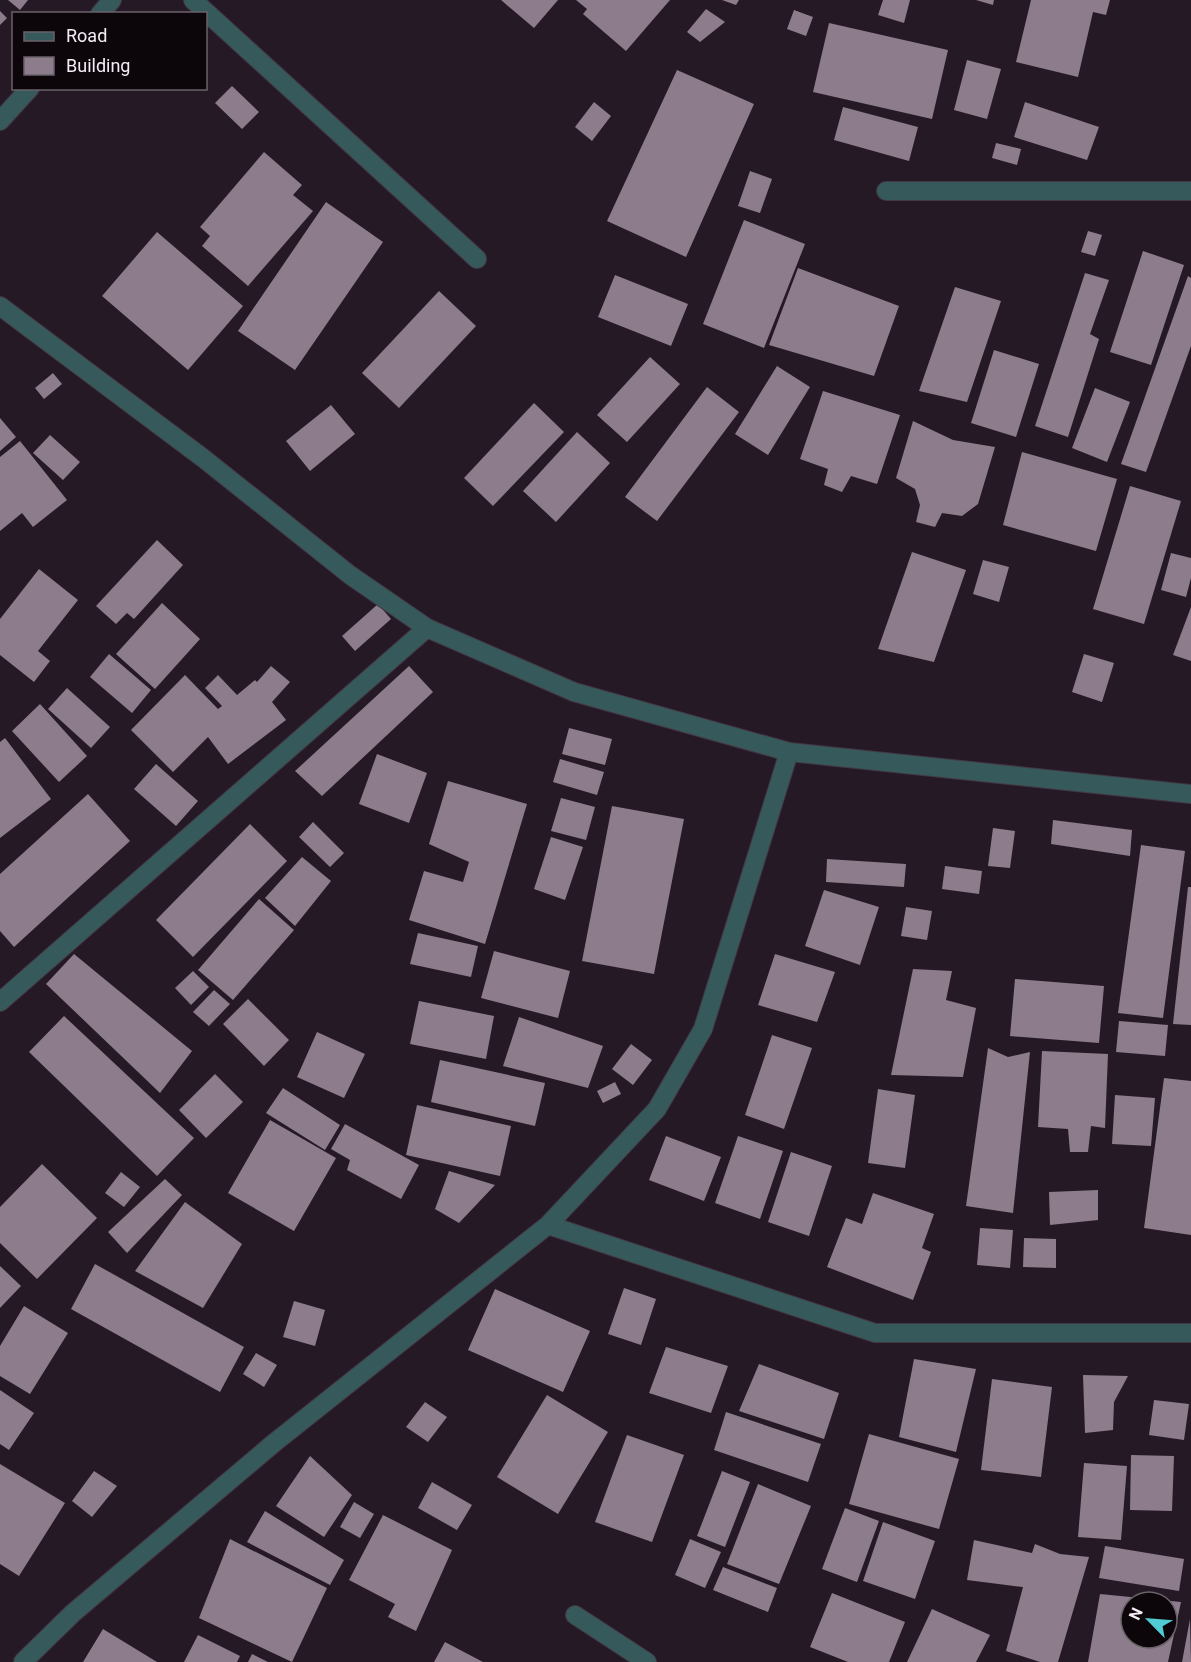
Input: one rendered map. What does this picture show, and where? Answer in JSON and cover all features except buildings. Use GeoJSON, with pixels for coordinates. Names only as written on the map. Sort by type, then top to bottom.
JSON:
{"type":"FeatureCollection","features":[{"type":"Feature","properties":{"kind":"street"},"geometry":{"type":"LineString","coordinates":[[102,12],[112,0]]}},
{"type":"Feature","properties":{"kind":"street"},"geometry":{"type":"LineString","coordinates":[[192,0],[205,12]]}},
{"type":"Feature","properties":{"kind":"street"},"geometry":{"type":"LineString","coordinates":[[207,14],[477,259]]}},
{"type":"Feature","properties":{"kind":"street"},"geometry":{"type":"LineString","coordinates":[[0,121],[28,90]]}},
{"type":"Feature","properties":{"kind":"street"},"geometry":{"type":"LineString","coordinates":[[886,191],[1191,191]]}},
{"type":"Feature","properties":{"kind":"street"},"geometry":{"type":"LineString","coordinates":[[0,306],[203,458],[350,575],[427,628],[574,692],[789,752],[1191,794]]}},
{"type":"Feature","properties":{"kind":"street"},"geometry":{"type":"LineString","coordinates":[[0,1002],[427,628]]}},
{"type":"Feature","properties":{"kind":"street"},"geometry":{"type":"LineString","coordinates":[[23,1662],[73,1613],[274,1443],[548,1225],[657,1109],[704,1029],[789,752]]}},
{"type":"Feature","properties":{"kind":"street"},"geometry":{"type":"LineString","coordinates":[[548,1225],[875,1333],[1191,1333]]}},
{"type":"Feature","properties":{"kind":"street"},"geometry":{"type":"LineString","coordinates":[[575,1615],[647,1662]]}}]}
